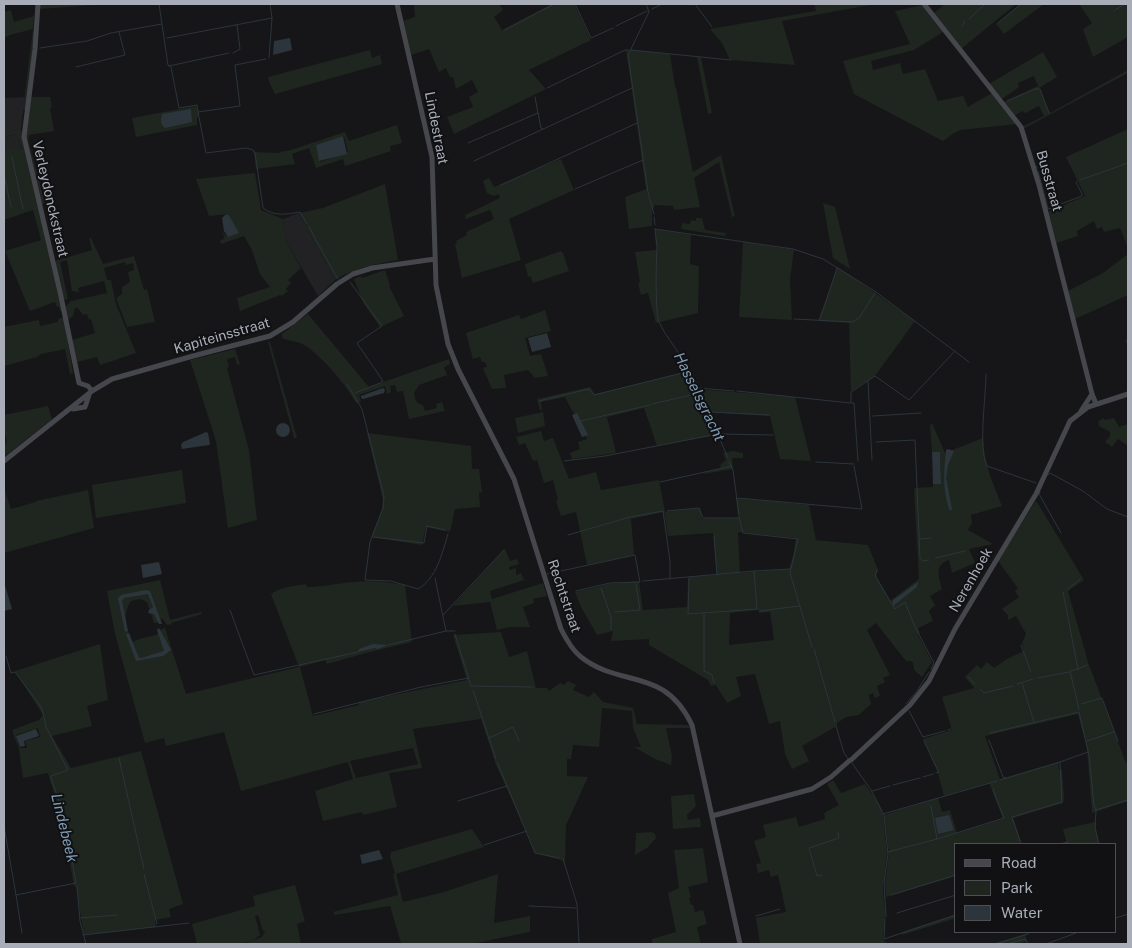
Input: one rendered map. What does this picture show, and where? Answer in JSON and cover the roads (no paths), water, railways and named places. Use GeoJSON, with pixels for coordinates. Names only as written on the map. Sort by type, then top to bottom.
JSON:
{"type":"FeatureCollection","features":[{"type":"Feature","properties":{"kind":"street","name":"Verleydonckstraat"},"geometry":{"type":"LineString","coordinates":[[38,4],[35,49],[24,136],[79,383],[88,386],[91,392]]}},
{"type":"Feature","properties":{"kind":"street","name":"Lindestraat"},"geometry":{"type":"LineString","coordinates":[[398,4],[431,151],[435,259]]}},
{"type":"Feature","properties":{"kind":"street","name":"Busstraat"},"geometry":{"type":"LineString","coordinates":[[924,4],[1021,127],[1039,185],[1096,404]]}},
{"type":"Feature","properties":{"kind":"street","name":"Kapiteinsstraat"},"geometry":{"type":"LineString","coordinates":[[4,461],[70,409],[81,403],[91,392],[120,376],[270,336],[293,322],[346,278],[362,270],[435,259]]}},
{"type":"Feature","properties":{"kind":"street","name":"Rechtstraat"},"geometry":{"type":"LineString","coordinates":[[435,259],[438,298],[448,344],[458,369],[514,479],[561,629],[575,651],[585,660],[607,671],[653,684],[676,700],[685,710],[692,725],[740,944]]}},
{"type":"Feature","properties":{"kind":"street"},"geometry":{"type":"LineString","coordinates":[[1081,411],[1092,394]]}},
{"type":"Feature","properties":{"kind":"street","name":"Nerenhoek"},"geometry":{"type":"LineString","coordinates":[[712,816],[812,789],[822,784],[910,705],[929,681],[955,629],[1036,494],[1067,426],[1081,411],[1128,394]]}},
{"type":"Feature","properties":{"kind":"water"},"geometry":{"type":"Polygon","coordinates":[[[290,38],[292,50],[273,55],[274,41],[290,38]]]}},
{"type":"Feature","properties":{"kind":"water"},"geometry":{"type":"Polygon","coordinates":[[[191,109],[192,122],[165,128],[162,125],[162,114],[191,109]]]}},
{"type":"Feature","properties":{"kind":"water"},"geometry":{"type":"Polygon","coordinates":[[[343,136],[347,154],[319,161],[316,145],[343,136]]]}},
{"type":"Feature","properties":{"kind":"water"},"geometry":{"type":"Polygon","coordinates":[[[228,214],[239,233],[228,237],[224,231],[222,218],[228,214]]]}},
{"type":"Feature","properties":{"kind":"water"},"geometry":{"type":"Polygon","coordinates":[[[547,333],[551,347],[532,352],[528,338],[547,333]]]}},
{"type":"Feature","properties":{"kind":"water"},"geometry":{"type":"Polygon","coordinates":[[[383,388],[385,390],[384,393],[361,398],[361,396],[383,388]]]}},
{"type":"Feature","properties":{"kind":"water"},"geometry":{"type":"Polygon","coordinates":[[[577,413],[588,435],[582,437],[572,415],[577,413]]]}},
{"type":"Feature","properties":{"kind":"water"},"geometry":{"type":"Polygon","coordinates":[[[283,423],[288,425],[290,430],[288,435],[283,437],[278,435],[276,430],[278,425],[283,423]]]}},
{"type":"Feature","properties":{"kind":"water"},"geometry":{"type":"Polygon","coordinates":[[[206,432],[208,433],[209,445],[182,449],[181,445],[183,442],[206,432]]]}},
{"type":"Feature","properties":{"kind":"water"},"geometry":{"type":"Polygon","coordinates":[[[946,450],[954,451],[948,465],[946,478],[952,509],[950,511],[944,481],[946,450]]]}},
{"type":"Feature","properties":{"kind":"water"},"geometry":{"type":"Polygon","coordinates":[[[932,452],[940,452],[941,484],[933,484],[932,452]]]}},
{"type":"Feature","properties":{"kind":"water"},"geometry":{"type":"Polygon","coordinates":[[[159,562],[162,574],[143,578],[141,565],[159,562]]]}},
{"type":"Feature","properties":{"kind":"water"},"geometry":{"type":"Polygon","coordinates":[[[4,582],[12,609],[4,611],[4,582]]]}},
{"type":"Feature","properties":{"kind":"water"},"geometry":{"type":"Polygon","coordinates":[[[918,582],[917,587],[893,606],[893,600],[918,582]]]}},
{"type":"Feature","properties":{"kind":"water"},"geometry":{"type":"Polygon","coordinates":[[[145,590],[150,591],[162,624],[159,624],[154,614],[148,613],[153,607],[148,594],[124,598],[122,601],[128,631],[125,632],[118,598],[121,595],[145,590]]]}},
{"type":"Feature","properties":{"kind":"water"},"geometry":{"type":"Polygon","coordinates":[[[159,628],[171,650],[163,656],[136,661],[126,634],[129,633],[139,658],[141,658],[164,651],[157,630],[159,628]]]}},
{"type":"Feature","properties":{"kind":"water"},"geometry":{"type":"Polygon","coordinates":[[[373,644],[388,645],[378,649],[358,652],[359,649],[373,644]]]}},
{"type":"Feature","properties":{"kind":"water"},"geometry":{"type":"Polygon","coordinates":[[[36,729],[39,736],[24,741],[25,746],[20,747],[16,736],[36,729]]]}},
{"type":"Feature","properties":{"kind":"water"},"geometry":{"type":"Polygon","coordinates":[[[949,815],[954,830],[938,834],[935,818],[949,815]]]}},
{"type":"Feature","properties":{"kind":"water"},"geometry":{"type":"Polygon","coordinates":[[[379,850],[383,859],[362,864],[360,855],[379,850]]]}},
{"type":"Feature","properties":{"kind":"waterway"},"geometry":{"type":"LineString","coordinates":[[159,4],[168,65],[171,67],[179,108],[197,105],[198,111]]}},
{"type":"Feature","properties":{"kind":"waterway"},"geometry":{"type":"LineString","coordinates":[[269,58],[272,18],[270,4]]}},
{"type":"Feature","properties":{"kind":"waterway"},"geometry":{"type":"LineString","coordinates":[[505,30],[554,4]]}},
{"type":"Feature","properties":{"kind":"waterway"},"geometry":{"type":"LineString","coordinates":[[575,4],[591,38],[613,28]]}},
{"type":"Feature","properties":{"kind":"waterway","name":"Hasselsgracht"},"geometry":{"type":"LineString","coordinates":[[646,4],[649,12],[628,55],[648,192],[654,214]]}},
{"type":"Feature","properties":{"kind":"waterway"},"geometry":{"type":"LineString","coordinates":[[652,9],[662,4]]}},
{"type":"Feature","properties":{"kind":"waterway"},"geometry":{"type":"LineString","coordinates":[[695,4],[712,27]]}},
{"type":"Feature","properties":{"kind":"waterway"},"geometry":{"type":"LineString","coordinates":[[969,19],[985,4]]}},
{"type":"Feature","properties":{"kind":"waterway"},"geometry":{"type":"LineString","coordinates":[[998,23],[1021,4]]}},
{"type":"Feature","properties":{"kind":"waterway"},"geometry":{"type":"LineString","coordinates":[[1115,10],[1125,4]]}},
{"type":"Feature","properties":{"kind":"waterway"},"geometry":{"type":"LineString","coordinates":[[616,26],[647,11]]}},
{"type":"Feature","properties":{"kind":"waterway"},"geometry":{"type":"LineString","coordinates":[[167,38],[272,18]]}},
{"type":"Feature","properties":{"kind":"waterway"},"geometry":{"type":"LineString","coordinates":[[962,26],[965,21]]}},
{"type":"Feature","properties":{"kind":"waterway"},"geometry":{"type":"LineString","coordinates":[[40,48],[87,41],[111,33],[162,24]]}},
{"type":"Feature","properties":{"kind":"waterway"},"geometry":{"type":"LineString","coordinates":[[233,53],[240,49],[237,25]]}},
{"type":"Feature","properties":{"kind":"waterway"},"geometry":{"type":"LineString","coordinates":[[76,67],[125,55],[119,32]]}},
{"type":"Feature","properties":{"kind":"waterway"},"geometry":{"type":"LineString","coordinates":[[547,88],[625,50],[627,51]]}},
{"type":"Feature","properties":{"kind":"waterway"},"geometry":{"type":"LineString","coordinates":[[631,50],[731,60]]}},
{"type":"Feature","properties":{"kind":"waterway"},"geometry":{"type":"LineString","coordinates":[[169,66],[229,53]]}},
{"type":"Feature","properties":{"kind":"waterway"},"geometry":{"type":"LineString","coordinates":[[266,59],[235,65],[240,106],[198,112],[206,153],[246,148],[253,150],[263,208],[276,214],[300,212],[307,224]]}},
{"type":"Feature","properties":{"kind":"waterway"},"geometry":{"type":"LineString","coordinates":[[474,161],[632,88]]}},
{"type":"Feature","properties":{"kind":"waterway"},"geometry":{"type":"LineString","coordinates":[[1007,101],[1035,89],[1040,89],[1049,113]]}},
{"type":"Feature","properties":{"kind":"waterway"},"geometry":{"type":"LineString","coordinates":[[535,97],[538,113]]}},
{"type":"Feature","properties":{"kind":"waterway"},"geometry":{"type":"LineString","coordinates":[[468,143],[538,113],[541,128],[543,129]]}},
{"type":"Feature","properties":{"kind":"waterway"},"geometry":{"type":"LineString","coordinates":[[501,185],[637,123]]}},
{"type":"Feature","properties":{"kind":"waterway"},"geometry":{"type":"LineString","coordinates":[[12,157],[23,209]]}},
{"type":"Feature","properties":{"kind":"waterway"},"geometry":{"type":"LineString","coordinates":[[575,189],[643,160]]}},
{"type":"Feature","properties":{"kind":"waterway"},"geometry":{"type":"LineString","coordinates":[[1080,180],[1128,163]]}},
{"type":"Feature","properties":{"kind":"waterway"},"geometry":{"type":"LineString","coordinates":[[1038,171],[1048,209],[1082,196],[1077,181]]}},
{"type":"Feature","properties":{"kind":"waterway"},"geometry":{"type":"LineString","coordinates":[[4,175],[11,207]]}},
{"type":"Feature","properties":{"kind":"waterway","name":"Hasselsgracht"},"geometry":{"type":"LineString","coordinates":[[654,217],[655,225]]}},
{"type":"Feature","properties":{"kind":"waterway"},"geometry":{"type":"LineString","coordinates":[[309,227],[315,238]]}},
{"type":"Feature","properties":{"kind":"waterway"},"geometry":{"type":"LineString","coordinates":[[655,229],[793,249],[823,259],[876,292],[969,362]]}},
{"type":"Feature","properties":{"kind":"waterway","name":"Hasselsgracht"},"geometry":{"type":"LineString","coordinates":[[655,229],[657,247]]}},
{"type":"Feature","properties":{"kind":"waterway"},"geometry":{"type":"LineString","coordinates":[[315,239],[323,252]]}},
{"type":"Feature","properties":{"kind":"waterway","name":"Hasselsgracht"},"geometry":{"type":"LineString","coordinates":[[657,249],[656,298],[659,322],[690,370],[728,458]]}},
{"type":"Feature","properties":{"kind":"waterway"},"geometry":{"type":"LineString","coordinates":[[323,253],[338,279]]}},
{"type":"Feature","properties":{"kind":"waterway"},"geometry":{"type":"LineString","coordinates":[[820,319],[837,268]]}},
{"type":"Feature","properties":{"kind":"waterway"},"geometry":{"type":"LineString","coordinates":[[350,282],[382,326],[357,343],[383,381],[381,382]]}},
{"type":"Feature","properties":{"kind":"waterway"},"geometry":{"type":"LineString","coordinates":[[794,319],[852,322],[859,318],[875,293]]}},
{"type":"Feature","properties":{"kind":"waterway"},"geometry":{"type":"LineString","coordinates":[[858,461],[854,403],[851,403],[851,392],[875,376],[909,400],[955,351]]}},
{"type":"Feature","properties":{"kind":"waterway"},"geometry":{"type":"LineString","coordinates":[[539,401],[589,389],[594,395],[690,371]]}},
{"type":"Feature","properties":{"kind":"waterway"},"geometry":{"type":"LineString","coordinates":[[986,374],[983,448],[987,466],[1036,483]]}},
{"type":"Feature","properties":{"kind":"waterway"},"geometry":{"type":"LineString","coordinates":[[868,381],[872,460]]}},
{"type":"Feature","properties":{"kind":"waterway"},"geometry":{"type":"LineString","coordinates":[[355,393],[380,383]]}},
{"type":"Feature","properties":{"kind":"waterway"},"geometry":{"type":"LineString","coordinates":[[347,384],[362,409],[384,496],[383,508],[370,542],[365,580],[391,581],[418,589],[434,572],[448,534]]}},
{"type":"Feature","properties":{"kind":"waterway"},"geometry":{"type":"LineString","coordinates":[[698,388],[734,391]]}},
{"type":"Feature","properties":{"kind":"waterway"},"geometry":{"type":"LineString","coordinates":[[737,391],[850,403]]}},
{"type":"Feature","properties":{"kind":"waterway"},"geometry":{"type":"LineString","coordinates":[[652,404],[700,393]]}},
{"type":"Feature","properties":{"kind":"waterway"},"geometry":{"type":"LineString","coordinates":[[581,421],[650,405]]}},
{"type":"Feature","properties":{"kind":"waterway"},"geometry":{"type":"LineString","coordinates":[[710,412],[769,415]]}},
{"type":"Feature","properties":{"kind":"waterway"},"geometry":{"type":"LineString","coordinates":[[873,416],[921,413]]}},
{"type":"Feature","properties":{"kind":"waterway"},"geometry":{"type":"LineString","coordinates":[[564,461],[605,456],[718,434]]}},
{"type":"Feature","properties":{"kind":"waterway"},"geometry":{"type":"LineString","coordinates":[[719,434],[773,435]]}},
{"type":"Feature","properties":{"kind":"waterway"},"geometry":{"type":"LineString","coordinates":[[876,442],[915,440],[920,558],[923,561],[929,560]]}},
{"type":"Feature","properties":{"kind":"waterway","name":"Hasselsgracht"},"geometry":{"type":"LineString","coordinates":[[729,461],[733,470],[739,515]]}},
{"type":"Feature","properties":{"kind":"waterway"},"geometry":{"type":"LineString","coordinates":[[816,462],[854,464]]}},
{"type":"Feature","properties":{"kind":"waterway"},"geometry":{"type":"LineString","coordinates":[[660,482],[732,466]]}},
{"type":"Feature","properties":{"kind":"waterway"},"geometry":{"type":"LineString","coordinates":[[737,498],[862,509],[854,466]]}},
{"type":"Feature","properties":{"kind":"waterway"},"geometry":{"type":"LineString","coordinates":[[1048,475],[1050,473],[1083,491],[1107,509],[1128,517]]}},
{"type":"Feature","properties":{"kind":"waterway"},"geometry":{"type":"LineString","coordinates":[[1040,492],[1039,494],[1061,533]]}},
{"type":"Feature","properties":{"kind":"waterway"},"geometry":{"type":"LineString","coordinates":[[667,511],[699,508],[703,518],[738,518]]}},
{"type":"Feature","properties":{"kind":"waterway"},"geometry":{"type":"LineString","coordinates":[[568,535],[630,517],[663,511],[670,561],[670,579]]}},
{"type":"Feature","properties":{"kind":"waterway","name":"Hasselsgracht"},"geometry":{"type":"LineString","coordinates":[[739,517],[743,533],[798,539],[790,573],[812,647]]}},
{"type":"Feature","properties":{"kind":"waterway"},"geometry":{"type":"LineString","coordinates":[[373,537],[424,543],[427,526],[445,530]]}},
{"type":"Feature","properties":{"kind":"waterway"},"geometry":{"type":"LineString","coordinates":[[714,536],[717,575]]}},
{"type":"Feature","properties":{"kind":"waterway"},"geometry":{"type":"LineString","coordinates":[[920,539],[931,538]]}},
{"type":"Feature","properties":{"kind":"waterway"},"geometry":{"type":"LineString","coordinates":[[443,615],[504,550]]}},
{"type":"Feature","properties":{"kind":"waterway"},"geometry":{"type":"LineString","coordinates":[[936,558],[965,551]]}},
{"type":"Feature","properties":{"kind":"waterway"},"geometry":{"type":"LineString","coordinates":[[547,574],[635,555],[640,582],[610,583],[576,591]]}},
{"type":"Feature","properties":{"kind":"waterway"},"geometry":{"type":"LineString","coordinates":[[689,579],[688,614],[757,609],[754,571],[790,569]]}},
{"type":"Feature","properties":{"kind":"waterway"},"geometry":{"type":"LineString","coordinates":[[877,570],[875,576],[895,609],[905,602],[915,627],[934,663],[931,669]]}},
{"type":"Feature","properties":{"kind":"waterway"},"geometry":{"type":"LineString","coordinates":[[643,581],[754,571]]}},
{"type":"Feature","properties":{"kind":"waterway"},"geometry":{"type":"LineString","coordinates":[[435,578],[446,631],[455,631]]}},
{"type":"Feature","properties":{"kind":"waterway"},"geometry":{"type":"LineString","coordinates":[[1068,589],[1080,579]]}},
{"type":"Feature","properties":{"kind":"waterway"},"geometry":{"type":"LineString","coordinates":[[615,612],[640,610],[636,584]]}},
{"type":"Feature","properties":{"kind":"waterway"},"geometry":{"type":"LineString","coordinates":[[601,588],[611,617],[611,630]]}},
{"type":"Feature","properties":{"kind":"waterway"},"geometry":{"type":"LineString","coordinates":[[1063,592],[1078,669],[1070,671],[1079,709]]}},
{"type":"Feature","properties":{"kind":"waterway"},"geometry":{"type":"LineString","coordinates":[[760,611],[799,606]]}},
{"type":"Feature","properties":{"kind":"waterway"},"geometry":{"type":"LineString","coordinates":[[230,610],[254,675],[358,652]]}},
{"type":"Feature","properties":{"kind":"waterway"},"geometry":{"type":"LineString","coordinates":[[704,614],[704,671],[712,675],[714,683]]}},
{"type":"Feature","properties":{"kind":"waterway"},"geometry":{"type":"LineString","coordinates":[[388,645],[446,631]]}},
{"type":"Feature","properties":{"kind":"waterway"},"geometry":{"type":"LineString","coordinates":[[455,634],[471,686],[533,687]]}},
{"type":"Feature","properties":{"kind":"waterway"},"geometry":{"type":"LineString","coordinates":[[1021,645],[1031,672]]}},
{"type":"Feature","properties":{"kind":"waterway","name":"Hasselsgracht"},"geometry":{"type":"LineString","coordinates":[[814,649],[835,722]]}},
{"type":"Feature","properties":{"kind":"waterway","name":"Lindebeek"},"geometry":{"type":"LineString","coordinates":[[4,826],[16,895],[76,883],[65,818],[51,778],[51,776],[68,770],[46,727],[41,707],[15,672],[11,673],[6,656]]}},
{"type":"Feature","properties":{"kind":"waterway"},"geometry":{"type":"LineString","coordinates":[[1078,669],[1087,665]]}},
{"type":"Feature","properties":{"kind":"waterway"},"geometry":{"type":"LineString","coordinates":[[917,691],[929,672]]}},
{"type":"Feature","properties":{"kind":"waterway"},"geometry":{"type":"LineString","coordinates":[[1038,678],[1069,672]]}},
{"type":"Feature","properties":{"kind":"waterway"},"geometry":{"type":"LineString","coordinates":[[968,677],[975,684]]}},
{"type":"Feature","properties":{"kind":"waterway"},"geometry":{"type":"LineString","coordinates":[[314,714],[421,687],[469,678]]}},
{"type":"Feature","properties":{"kind":"waterway"},"geometry":{"type":"LineString","coordinates":[[1017,684],[1033,679]]}},
{"type":"Feature","properties":{"kind":"waterway"},"geometry":{"type":"LineString","coordinates":[[1022,683],[1034,722]]}},
{"type":"Feature","properties":{"kind":"waterway"},"geometry":{"type":"LineString","coordinates":[[980,689],[984,693],[1013,686]]}},
{"type":"Feature","properties":{"kind":"waterway"},"geometry":{"type":"LineString","coordinates":[[473,690],[496,759]]}},
{"type":"Feature","properties":{"kind":"waterway"},"geometry":{"type":"LineString","coordinates":[[906,704],[916,692]]}},
{"type":"Feature","properties":{"kind":"waterway"},"geometry":{"type":"LineString","coordinates":[[1081,704],[1102,698],[1118,741]]}},
{"type":"Feature","properties":{"kind":"waterway"},"geometry":{"type":"LineString","coordinates":[[909,711],[923,737],[945,731]]}},
{"type":"Feature","properties":{"kind":"waterway"},"geometry":{"type":"LineString","coordinates":[[990,733],[1079,712],[1089,755],[1096,810]]}},
{"type":"Feature","properties":{"kind":"waterway","name":"Hasselsgracht"},"geometry":{"type":"LineString","coordinates":[[836,726],[844,753],[849,760]]}},
{"type":"Feature","properties":{"kind":"waterway"},"geometry":{"type":"LineString","coordinates":[[489,738],[513,727],[519,741]]}},
{"type":"Feature","properties":{"kind":"waterway"},"geometry":{"type":"LineString","coordinates":[[1087,741],[1114,732]]}},
{"type":"Feature","properties":{"kind":"waterway"},"geometry":{"type":"LineString","coordinates":[[989,740],[1003,777],[1007,778],[1060,762]]}},
{"type":"Feature","properties":{"kind":"waterway"},"geometry":{"type":"LineString","coordinates":[[924,741],[939,772],[936,773]]}},
{"type":"Feature","properties":{"kind":"waterway"},"geometry":{"type":"LineString","coordinates":[[1021,843],[1012,817],[1062,802],[1060,762],[1088,752]]}},
{"type":"Feature","properties":{"kind":"waterway"},"geometry":{"type":"LineString","coordinates":[[119,758],[144,869]]}},
{"type":"Feature","properties":{"kind":"waterway"},"geometry":{"type":"LineString","coordinates":[[497,762],[535,853],[559,858]]}},
{"type":"Feature","properties":{"kind":"waterway","name":"Hasselsgracht"},"geometry":{"type":"LineString","coordinates":[[852,763],[871,790],[884,815]]}},
{"type":"Feature","properties":{"kind":"waterway"},"geometry":{"type":"LineString","coordinates":[[923,777],[933,774]]}},
{"type":"Feature","properties":{"kind":"waterway"},"geometry":{"type":"LineString","coordinates":[[893,785],[920,778]]}},
{"type":"Feature","properties":{"kind":"waterway"},"geometry":{"type":"LineString","coordinates":[[1000,780],[1006,778]]}},
{"type":"Feature","properties":{"kind":"waterway"},"geometry":{"type":"LineString","coordinates":[[883,814],[997,781]]}},
{"type":"Feature","properties":{"kind":"waterway"},"geometry":{"type":"LineString","coordinates":[[458,801],[507,786]]}},
{"type":"Feature","properties":{"kind":"waterway"},"geometry":{"type":"LineString","coordinates":[[872,791],[890,786]]}},
{"type":"Feature","properties":{"kind":"waterway"},"geometry":{"type":"LineString","coordinates":[[937,839],[1004,818],[993,789]]}},
{"type":"Feature","properties":{"kind":"waterway"},"geometry":{"type":"LineString","coordinates":[[1099,843],[1095,828],[1096,810],[1128,800]]}},
{"type":"Feature","properties":{"kind":"waterway"},"geometry":{"type":"LineString","coordinates":[[888,852],[937,839],[931,806]]}},
{"type":"Feature","properties":{"kind":"waterway","name":"Hasselsgracht"},"geometry":{"type":"LineString","coordinates":[[884,816],[888,854],[884,882],[886,917]]}},
{"type":"Feature","properties":{"kind":"waterway"},"geometry":{"type":"LineString","coordinates":[[484,845],[527,831]]}},
{"type":"Feature","properties":{"kind":"waterway"},"geometry":{"type":"LineString","coordinates":[[822,875],[817,876],[809,848],[839,838],[838,832]]}},
{"type":"Feature","properties":{"kind":"waterway"},"geometry":{"type":"LineString","coordinates":[[1064,843],[1068,843]]}},
{"type":"Feature","properties":{"kind":"waterway"},"geometry":{"type":"LineString","coordinates":[[563,859],[577,904],[579,943]]}},
{"type":"Feature","properties":{"kind":"waterway"},"geometry":{"type":"LineString","coordinates":[[144,874],[157,924]]}},
{"type":"Feature","properties":{"kind":"waterway"},"geometry":{"type":"LineString","coordinates":[[891,895],[954,876]]}},
{"type":"Feature","properties":{"kind":"waterway","name":"Lindebeek"},"geometry":{"type":"LineString","coordinates":[[77,886],[80,921],[86,944]]}},
{"type":"Feature","properties":{"kind":"waterway"},"geometry":{"type":"LineString","coordinates":[[16,895],[22,933]]}},
{"type":"Feature","properties":{"kind":"waterway"},"geometry":{"type":"LineString","coordinates":[[897,913],[954,896]]}},
{"type":"Feature","properties":{"kind":"waterway"},"geometry":{"type":"LineString","coordinates":[[529,906],[576,908]]}},
{"type":"Feature","properties":{"kind":"waterway"},"geometry":{"type":"LineString","coordinates":[[756,916],[780,909]]}},
{"type":"Feature","properties":{"kind":"waterway"},"geometry":{"type":"LineString","coordinates":[[1117,918],[1128,914]]}},
{"type":"Feature","properties":{"kind":"waterway"},"geometry":{"type":"LineString","coordinates":[[80,918],[117,915]]}},
{"type":"Feature","properties":{"kind":"waterway"},"geometry":{"type":"LineString","coordinates":[[885,919],[884,939],[954,916]]}},
{"type":"Feature","properties":{"kind":"waterway"},"geometry":{"type":"LineString","coordinates":[[83,935],[189,923]]}},
{"type":"Feature","properties":{"kind":"waterway"},"geometry":{"type":"LineString","coordinates":[[995,944],[1028,933]]}},
{"type":"Feature","properties":{"kind":"waterway"},"geometry":{"type":"LineString","coordinates":[[1046,944],[1076,933]]}},
{"type":"Feature","properties":{"kind":"waterway"},"geometry":{"type":"LineString","coordinates":[[1007,944],[1025,939],[1028,944]]}}]}
